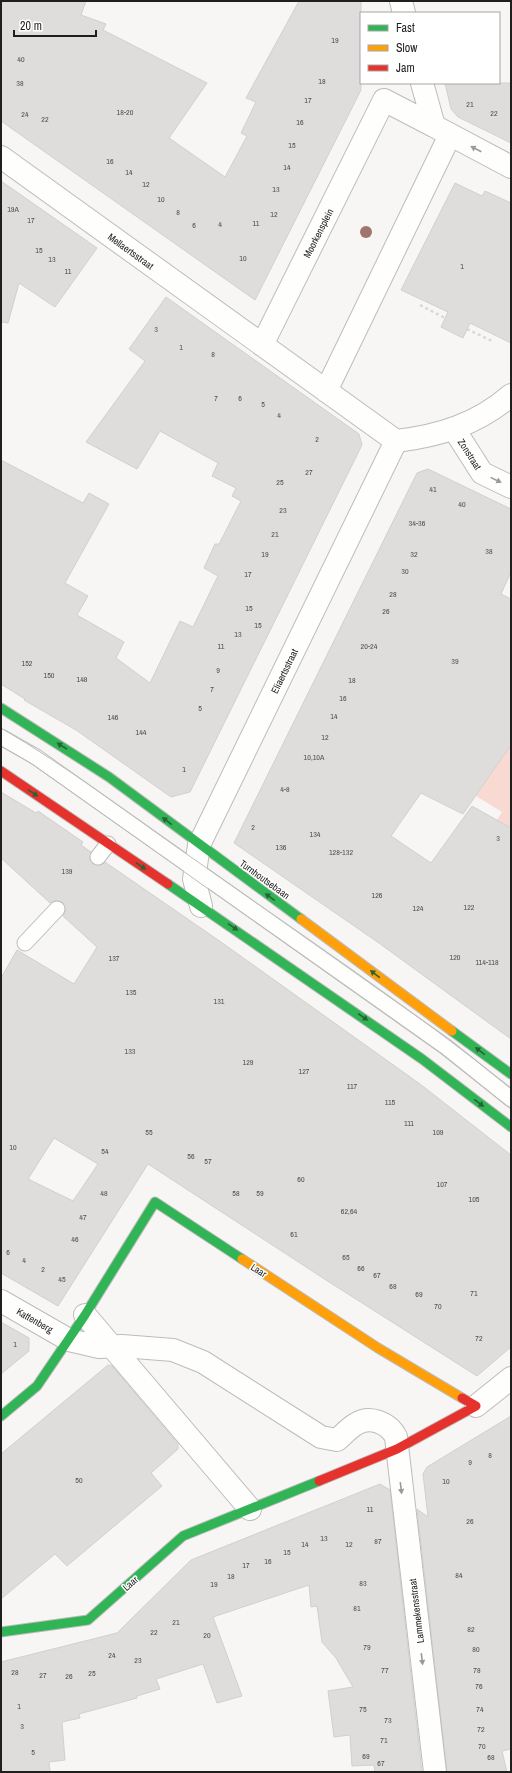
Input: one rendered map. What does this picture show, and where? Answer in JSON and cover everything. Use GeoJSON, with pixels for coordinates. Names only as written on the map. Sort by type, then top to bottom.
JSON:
{"type":"FeatureCollection","features":[{"type":"Feature","properties":{"kind":"main road","name":"Turnhoutsebaan"},"geometry":{"type":"LineString","coordinates":[[1,708],[109,777],[511,1074]]}},
{"type":"Feature","properties":{"kind":"main road"},"geometry":{"type":"LineString","coordinates":[[1,771],[291,967],[422,1060],[511,1127]]}},
{"type":"Feature","properties":{"kind":"main road","name":"Laar"},"geometry":{"type":"LineString","coordinates":[[1,1416],[37,1386],[69,1340],[155,1202],[378,1348],[476,1406]]}},
{"type":"Feature","properties":{"kind":"main road","name":"Laar"},"geometry":{"type":"LineString","coordinates":[[1,1632],[88,1620],[183,1536],[397,1449],[476,1406]]}},
{"type":"Feature","properties":{"kind":"street"},"geometry":{"type":"LineString","coordinates":[[400,1],[404,12]]}},
{"type":"Feature","properties":{"kind":"street"},"geometry":{"type":"LineString","coordinates":[[326,391],[442,131],[422,84]]}},
{"type":"Feature","properties":{"kind":"street","name":"Moorkensplein"},"geometry":{"type":"LineString","coordinates":[[262,345],[384,100],[511,167]]}},
{"type":"Feature","properties":{"kind":"street","name":"Mellaertsstraat"},"geometry":{"type":"LineString","coordinates":[[1,157],[262,345]]}},
{"type":"Feature","properties":{"kind":"street"},"geometry":{"type":"LineString","coordinates":[[262,345],[396,441],[436,435],[454,429],[475,420],[494,409],[511,395]]}},
{"type":"Feature","properties":{"kind":"street","name":"Zonstraat"},"geometry":{"type":"LineString","coordinates":[[454,429],[482,473],[511,487]]}},
{"type":"Feature","properties":{"kind":"street","name":"Eliaertsstraat"},"geometry":{"type":"LineString","coordinates":[[201,906],[194,879],[199,844],[396,441]]}},
{"type":"Feature","properties":{"kind":"street","name":"Kattenberg"},"geometry":{"type":"LineString","coordinates":[[1,1301],[69,1340]]}},
{"type":"Feature","properties":{"kind":"street"},"geometry":{"type":"LineString","coordinates":[[85,1315],[250,1509]]}},
{"type":"Feature","properties":{"kind":"street"},"geometry":{"type":"LineString","coordinates":[[69,1340],[99,1347],[111,1346],[173,1350],[203,1362],[321,1437],[337,1440],[357,1423],[377,1421],[388,1426],[393,1431],[396,1437],[397,1449]]}},
{"type":"Feature","properties":{"kind":"street","name":"Laar"},"geometry":{"type":"LineString","coordinates":[[476,1406],[511,1378]]}},
{"type":"Feature","properties":{"kind":"street","name":"Lammekensstraat"},"geometry":{"type":"LineString","coordinates":[[397,1449],[435,1772]]}},
{"type":"Feature","properties":{"kind":"lane"},"geometry":{"type":"LineString","coordinates":[[1,737],[36,758],[196,870],[438,1042],[511,1099]]}},
{"type":"Feature","properties":{"kind":"lane"},"geometry":{"type":"LineString","coordinates":[[98,857],[108,844]]}},
{"type":"Feature","properties":{"kind":"lane"},"geometry":{"type":"LineString","coordinates":[[176,857],[199,844]]}},
{"type":"Feature","properties":{"kind":"lane"},"geometry":{"type":"LineString","coordinates":[[26,943],[56,909]]}},
{"type":"Feature","properties":{"kind":"path"},"geometry":{"type":"LineString","coordinates":[[420,305],[445,318]]}},
{"type":"Feature","properties":{"kind":"path"},"geometry":{"type":"LineString","coordinates":[[467,329],[492,341]]}},
{"type":"Feature","properties":{"kind":"shaded area"},"geometry":{"type":"Polygon","coordinates":[[[511,745],[511,828],[497,820],[502,812],[476,796],[511,745]]]}},
{"type":"Feature","properties":{"kind":"building"},"geometry":{"type":"Polygon","coordinates":[[[1,1],[86,1],[81,15],[106,24],[103,30],[207,83],[169,138],[225,177],[247,136],[241,133],[256,102],[246,98],[299,1],[361,1],[361,90],[255,300],[1,121],[1,1]]]}},
{"type":"Feature","properties":{"kind":"building"},"geometry":{"type":"Polygon","coordinates":[[[511,83],[511,143],[458,117],[451,109],[445,84],[511,83]]]}},
{"type":"Feature","properties":{"kind":"building"},"geometry":{"type":"Polygon","coordinates":[[[1,181],[97,248],[55,307],[19,283],[8,323],[1,322],[1,181]]]}},
{"type":"Feature","properties":{"kind":"building"},"geometry":{"type":"Polygon","coordinates":[[[455,183],[482,196],[485,191],[511,203],[511,343],[470,323],[463,338],[441,327],[448,312],[401,290],[455,183]]]}},
{"type":"Feature","properties":{"kind":"building"},"geometry":{"type":"Polygon","coordinates":[[[166,297],[359,434],[362,445],[190,792],[171,797],[76,730],[24,700],[25,699],[1,684],[1,460],[83,503],[89,493],[109,504],[65,583],[88,596],[77,615],[124,642],[116,658],[150,683],[180,621],[193,627],[218,576],[204,568],[215,544],[219,544],[241,501],[232,496],[236,488],[212,476],[218,463],[160,431],[137,469],[86,442],[145,361],[129,349],[166,297]]]}},
{"type":"Feature","properties":{"kind":"building"},"geometry":{"type":"Polygon","coordinates":[[[428,469],[511,509],[511,572],[501,594],[511,599],[511,745],[463,814],[421,793],[391,836],[431,863],[472,806],[511,828],[511,1039],[376,941],[234,843],[417,473],[428,469]]]}},
{"type":"Feature","properties":{"kind":"building"},"geometry":{"type":"Polygon","coordinates":[[[1,792],[36,813],[38,811],[83,842],[81,845],[91,852],[90,860],[93,864],[101,865],[105,862],[221,942],[420,1084],[511,1155],[511,1347],[477,1376],[148,1164],[58,1306],[1,1273],[1,978],[17,950],[74,984],[97,947],[63,916],[66,911],[63,903],[55,900],[50,903],[1,858],[1,792]],[[54,1138],[28,1179],[73,1201],[98,1164],[54,1138]]]}},
{"type":"Feature","properties":{"kind":"building"},"geometry":{"type":"Polygon","coordinates":[[[1,1322],[29,1338],[29,1351],[1,1374],[1,1322]]]}},
{"type":"Feature","properties":{"kind":"building"},"geometry":{"type":"Polygon","coordinates":[[[108,1365],[112,1366],[178,1444],[178,1449],[151,1473],[162,1486],[67,1566],[55,1554],[1,1599],[1,1454],[108,1365]]]}},
{"type":"Feature","properties":{"kind":"building"},"geometry":{"type":"Polygon","coordinates":[[[511,1416],[511,1749],[502,1751],[507,1772],[447,1772],[417,1509],[428,1517],[423,1474],[427,1467],[511,1416]]]}},
{"type":"Feature","properties":{"kind":"building"},"geometry":{"type":"Polygon","coordinates":[[[380,1484],[390,1490],[422,1772],[375,1772],[374,1765],[352,1766],[350,1735],[334,1737],[328,1691],[353,1687],[336,1658],[322,1642],[317,1606],[311,1607],[309,1585],[213,1617],[242,1696],[217,1703],[203,1664],[156,1679],[160,1689],[137,1696],[137,1698],[79,1714],[80,1718],[62,1722],[65,1760],[49,1762],[50,1772],[1,1772],[1,1662],[117,1633],[191,1560],[380,1484]]]}},
{"type":"Feature","properties":{"kind":"tram line"},"geometry":{"type":"LineString","coordinates":[[1,728],[27,743],[77,776],[435,1029],[511,1088]]}},
{"type":"Feature","properties":{"kind":"tram line"},"geometry":{"type":"LineString","coordinates":[[1,746],[32,764],[440,1053],[511,1109]]}},
{"type":"Feature","properties":{"kind":"traffic: fast"},"geometry":{"type":"LineString","coordinates":[[1,708],[109,777],[301,919]]}},
{"type":"Feature","properties":{"kind":"traffic: fast"},"geometry":{"type":"LineString","coordinates":[[168,884],[422,1059],[511,1127]]}},
{"type":"Feature","properties":{"kind":"traffic: fast"},"geometry":{"type":"LineString","coordinates":[[452,1031],[511,1074]]}},
{"type":"Feature","properties":{"kind":"traffic: fast"},"geometry":{"type":"LineString","coordinates":[[1,1416],[37,1386],[85,1315],[155,1202],[242,1259]]}},
{"type":"Feature","properties":{"kind":"traffic: fast"},"geometry":{"type":"LineString","coordinates":[[1,1632],[88,1620],[183,1536],[319,1481]]}},
{"type":"Feature","properties":{"kind":"traffic: slow"},"geometry":{"type":"LineString","coordinates":[[301,919],[452,1031]]}},
{"type":"Feature","properties":{"kind":"traffic: slow"},"geometry":{"type":"LineString","coordinates":[[242,1259],[378,1348],[462,1398]]}},
{"type":"Feature","properties":{"kind":"traffic: jam"},"geometry":{"type":"LineString","coordinates":[[1,771],[168,884]]}},
{"type":"Feature","properties":{"kind":"traffic: jam"},"geometry":{"type":"LineString","coordinates":[[319,1481],[397,1449],[476,1406],[462,1398]]}}]}
